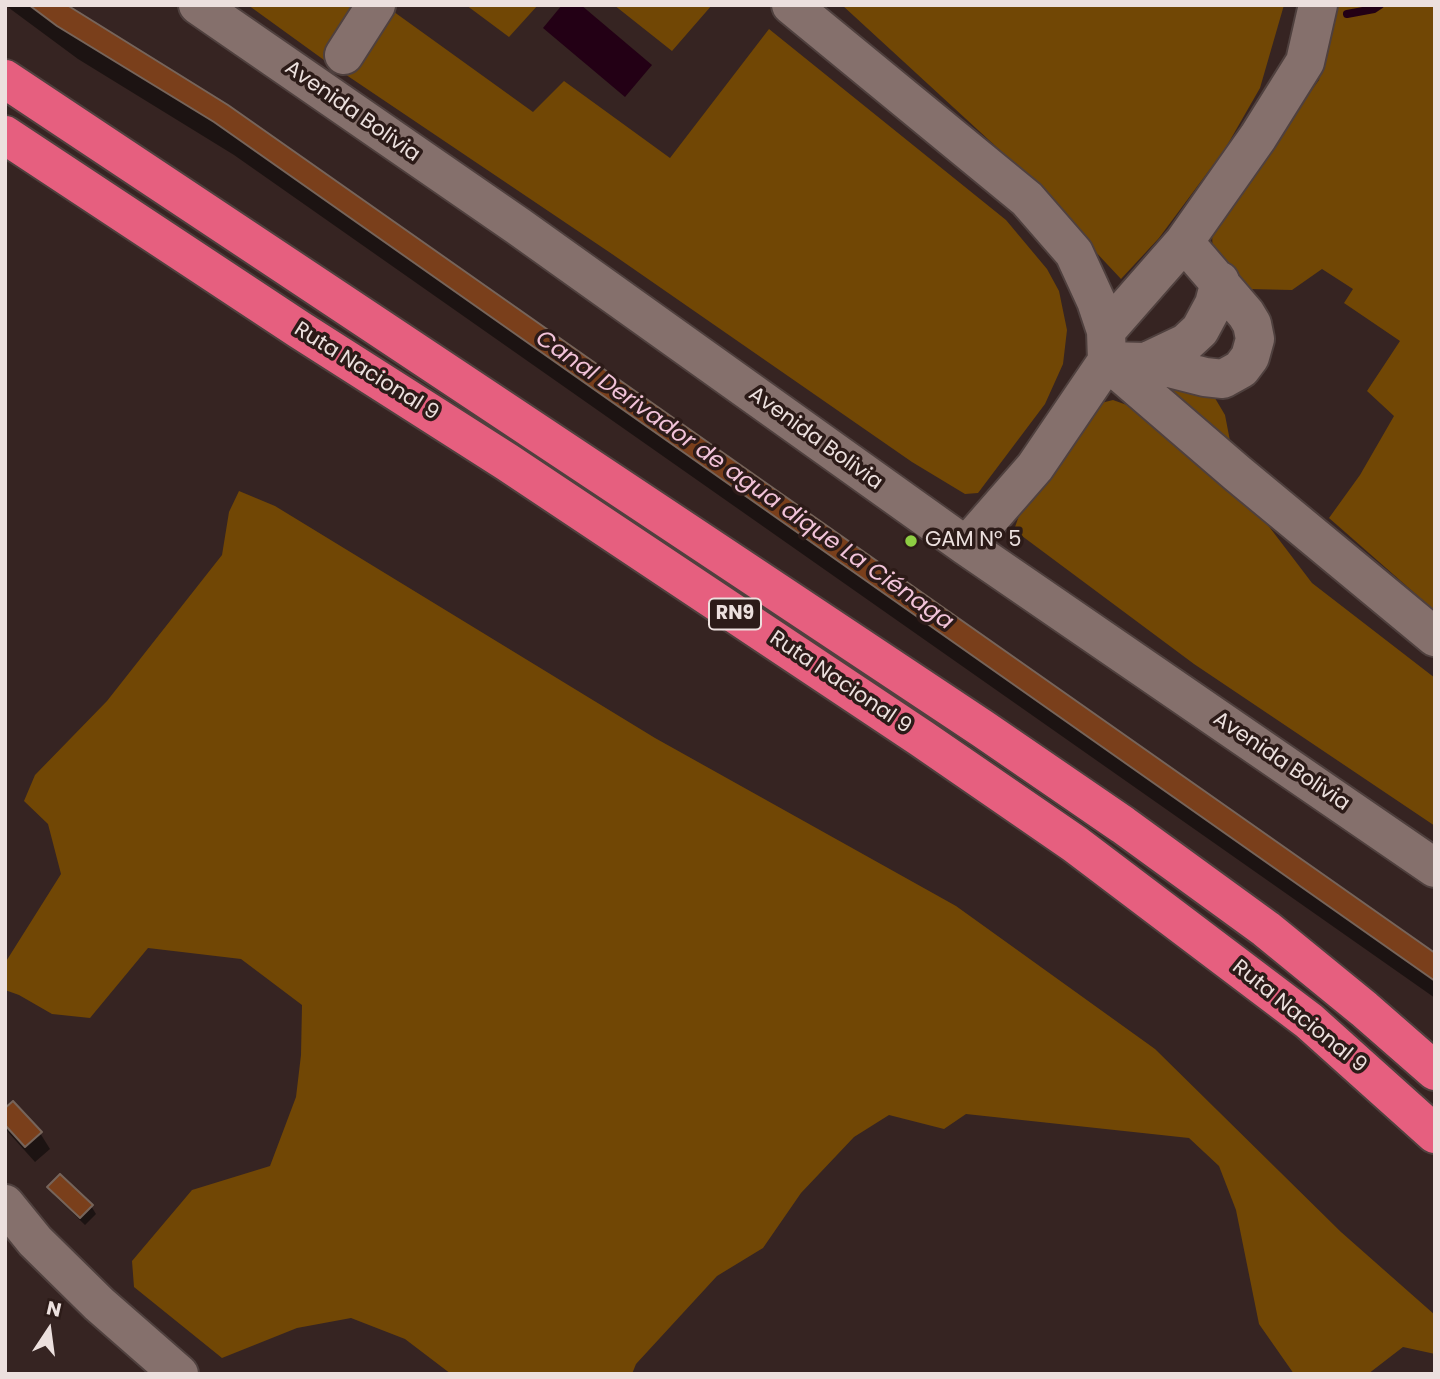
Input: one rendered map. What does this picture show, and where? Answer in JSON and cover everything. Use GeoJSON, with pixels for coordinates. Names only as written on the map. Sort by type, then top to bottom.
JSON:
{"type":"FeatureCollection","features":[{"type":"Feature","properties":{"kind":"highway","name":"Ruta Nacional 9"},"geometry":{"type":"LineString","coordinates":[[5,79],[984,729],[1123,825],[1266,929],[1435,1071]]}},
{"type":"Feature","properties":{"kind":"highway","name":"Ruta Nacional 9"},"geometry":{"type":"LineString","coordinates":[[5,135],[300,330],[508,462],[921,738],[1064,837],[1309,1021],[1435,1134]]}},
{"type":"Feature","properties":{"kind":"street","name":"Avenida Bolivia"},"geometry":{"type":"LineString","coordinates":[[198,5],[529,234],[966,546],[1435,868]]}},
{"type":"Feature","properties":{"kind":"street"},"geometry":{"type":"LineString","coordinates":[[344,55],[376,5]]}},
{"type":"Feature","properties":{"kind":"street"},"geometry":{"type":"LineString","coordinates":[[791,5],[1027,199],[1074,253],[1096,301],[1107,346],[1237,473],[1435,637]]}},
{"type":"Feature","properties":{"kind":"street"},"geometry":{"type":"LineString","coordinates":[[966,546],[1035,467],[1107,346],[1258,137],[1305,62],[1318,5]]}},
{"type":"Feature","properties":{"kind":"street"},"geometry":{"type":"LineString","coordinates":[[1107,346],[1146,362],[1223,379],[1241,369],[1250,357],[1255,340],[1252,324],[1220,281],[1184,242]]}},
{"type":"Feature","properties":{"kind":"street"},"geometry":{"type":"LineString","coordinates":[[1146,362],[1185,342],[1199,330],[1214,304],[1220,281]]}},
{"type":"Feature","properties":{"kind":"street"},"geometry":{"type":"LineString","coordinates":[[5,1204],[35,1241],[99,1304],[179,1374]]}},
{"type":"Feature","properties":{"kind":"shaded area"},"geometry":{"type":"Polygon","coordinates":[[[248,5],[363,5],[390,9],[533,112],[564,81],[670,158],[769,29],[1006,220],[1047,269],[1059,291],[1067,330],[1063,364],[1045,404],[978,493],[965,494],[912,462],[612,254],[324,60],[248,5]]]}},
{"type":"Feature","properties":{"kind":"shaded area"},"geometry":{"type":"Polygon","coordinates":[[[466,5],[538,5],[509,37],[466,5]]]}},
{"type":"Feature","properties":{"kind":"shaded area"},"geometry":{"type":"Polygon","coordinates":[[[562,5],[581,5],[652,65],[625,97],[543,28],[562,5]]]}},
{"type":"Feature","properties":{"kind":"shaded area"},"geometry":{"type":"Polygon","coordinates":[[[614,5],[712,5],[672,51],[614,5]]]}},
{"type":"Feature","properties":{"kind":"shaded area"},"geometry":{"type":"Polygon","coordinates":[[[842,5],[1284,5],[1260,88],[1225,149],[1159,238],[1121,279],[1003,153],[842,5]]]}},
{"type":"Feature","properties":{"kind":"shaded area"},"geometry":{"type":"Polygon","coordinates":[[[1333,5],[1435,5],[1435,611],[1329,518],[1360,475],[1394,416],[1367,391],[1400,341],[1344,303],[1353,289],[1322,269],[1292,290],[1248,289],[1213,257],[1212,233],[1273,142],[1319,80],[1333,5]]]}},
{"type":"Feature","properties":{"kind":"shaded area"},"geometry":{"type":"Polygon","coordinates":[[[1135,374],[1212,393],[1225,415],[1232,451],[1135,374]]]}},
{"type":"Feature","properties":{"kind":"shaded area"},"geometry":{"type":"Polygon","coordinates":[[[1113,400],[1138,409],[1245,495],[1312,583],[1435,678],[1435,826],[1194,664],[1022,536],[1015,527],[1021,510],[1093,405],[1113,400]]]}},
{"type":"Feature","properties":{"kind":"shaded area"},"geometry":{"type":"Polygon","coordinates":[[[239,491],[275,506],[655,738],[956,906],[1155,1049],[1341,1232],[1435,1315],[1435,1354],[1403,1347],[1368,1374],[1294,1374],[1259,1324],[1236,1210],[1219,1166],[1189,1138],[966,1114],[944,1129],[889,1115],[854,1137],[801,1193],[763,1248],[717,1276],[636,1364],[632,1374],[451,1374],[405,1339],[351,1318],[297,1328],[222,1358],[134,1287],[132,1261],[192,1190],[270,1166],[296,1097],[301,1055],[302,1005],[241,959],[148,948],[90,1018],[52,1014],[5,990],[5,963],[61,874],[48,824],[24,801],[35,775],[107,701],[222,555],[229,512],[239,491]]]}},
{"type":"Feature","properties":{"kind":"building"},"geometry":{"type":"Polygon","coordinates":[[[29,5],[67,5],[228,105],[1435,953],[1435,981],[214,122],[57,26],[29,5]]]}},
{"type":"Feature","properties":{"kind":"building"},"geometry":{"type":"Polygon","coordinates":[[[13,1101],[42,1132],[25,1147],[5,1125],[5,1108],[13,1101]]]}},
{"type":"Feature","properties":{"kind":"building"},"geometry":{"type":"Polygon","coordinates":[[[60,1174],[93,1205],[80,1218],[47,1187],[60,1174]]]}},
{"type":"Feature","properties":{"kind":"waterway"},"geometry":{"type":"LineString","coordinates":[[1347,14],[1374,9],[1380,5]]}},
{"type":"Feature","properties":{"kind":"place","name":"GAM N° 5"},"geometry":{"type":"Point","coordinates":[911,541]}},
{"type":"Feature","properties":{"kind":"water label","name":"Canal Derivador de agua dique La Ciénaga"},"geometry":{"type":"Point","coordinates":[744,481]}}]}
